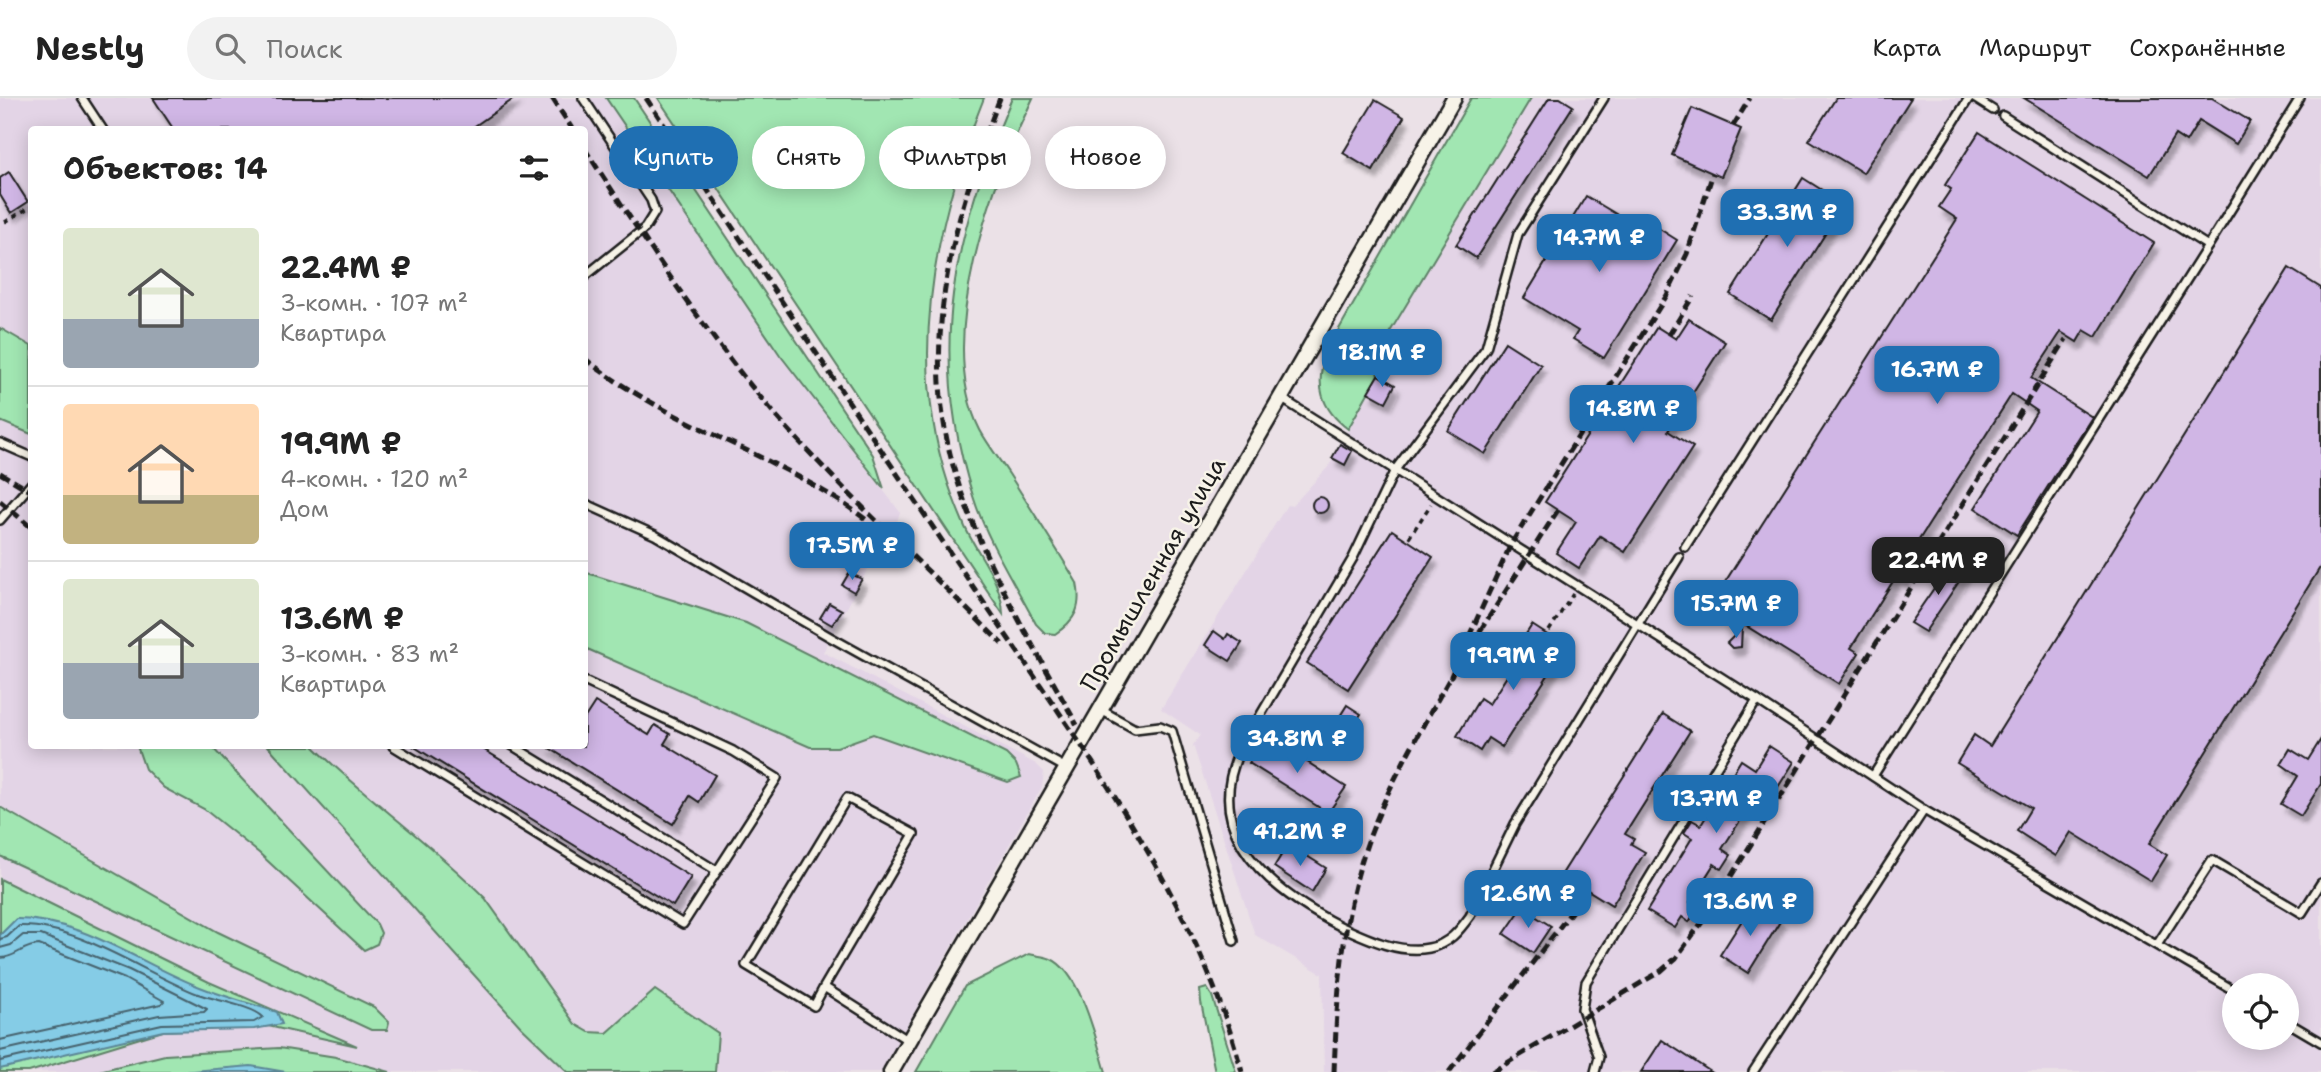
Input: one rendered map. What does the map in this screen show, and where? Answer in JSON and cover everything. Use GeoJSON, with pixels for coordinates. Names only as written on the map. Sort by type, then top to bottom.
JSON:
{"type":"FeatureCollection","features":[{"type":"Feature","properties":{"kind":"street","name":"Промышленная улица"},"geometry":{"type":"LineString","coordinates":[[891,1072],[1454,98]]}},
{"type":"Feature","properties":{"kind":"lane"},"geometry":{"type":"LineString","coordinates":[[82,98],[100,126]]}},
{"type":"Feature","properties":{"kind":"lane"},"geometry":{"type":"LineString","coordinates":[[583,98],[651,200],[655,212],[645,228],[588,273]]}},
{"type":"Feature","properties":{"kind":"lane"},"geometry":{"type":"LineString","coordinates":[[1604,98],[1514,240],[1486,348],[1395,470],[1353,558],[1233,766],[1229,804],[1242,848],[1270,880],[1302,905],[1348,929],[1390,946],[1409,950],[1429,949],[1446,943],[1470,916],[1515,824],[1679,557]]}},
{"type":"Feature","properties":{"kind":"lane"},"geometry":{"type":"LineString","coordinates":[[1685,547],[1972,98],[1993,110]]}},
{"type":"Feature","properties":{"kind":"lane"},"geometry":{"type":"LineString","coordinates":[[1873,776],[2300,98]]}},
{"type":"Feature","properties":{"kind":"lane"},"geometry":{"type":"LineString","coordinates":[[2003,116],[2208,246]]}},
{"type":"Feature","properties":{"kind":"lane"},"geometry":{"type":"LineString","coordinates":[[1281,398],[1757,700],[1924,810],[2222,983]]}},
{"type":"Feature","properties":{"kind":"lane"},"geometry":{"type":"LineString","coordinates":[[0,443],[28,455]]}},
{"type":"Feature","properties":{"kind":"lane"},"geometry":{"type":"LineString","coordinates":[[0,520],[28,488]]}},
{"type":"Feature","properties":{"kind":"lane"},"geometry":{"type":"LineString","coordinates":[[588,505],[655,535],[830,637],[1067,768]]}},
{"type":"Feature","properties":{"kind":"lane"},"geometry":{"type":"LineString","coordinates":[[399,749],[683,924],[777,778],[733,751],[588,683]]}},
{"type":"Feature","properties":{"kind":"lane"},"geometry":{"type":"LineString","coordinates":[[1595,1072],[1599,1057],[1582,1009],[1586,982],[1757,700]]}},
{"type":"Feature","properties":{"kind":"lane"},"geometry":{"type":"LineString","coordinates":[[1101,710],[1135,729],[1160,726],[1172,731],[1234,941]]}},
{"type":"Feature","properties":{"kind":"lane"},"geometry":{"type":"LineString","coordinates":[[518,749],[717,871]]}},
{"type":"Feature","properties":{"kind":"lane"},"geometry":{"type":"LineString","coordinates":[[848,798],[914,834],[824,987],[814,1006],[746,965],[848,798]]}},
{"type":"Feature","properties":{"kind":"lane"},"geometry":{"type":"LineString","coordinates":[[1752,1072],[1924,810]]}},
{"type":"Feature","properties":{"kind":"lane"},"geometry":{"type":"LineString","coordinates":[[2157,945],[2212,860],[2302,913],[2321,883]]}},
{"type":"Feature","properties":{"kind":"lane"},"geometry":{"type":"LineString","coordinates":[[824,987],[909,1041]]}},
{"type":"Feature","properties":{"kind":"lane"},"geometry":{"type":"LineString","coordinates":[[2299,1029],[2321,1042]]}},
{"type":"Feature","properties":{"kind":"path"},"geometry":{"type":"LineString","coordinates":[[5,222],[28,208]]}},
{"type":"Feature","properties":{"kind":"path"},"geometry":{"type":"LineString","coordinates":[[1409,538],[1436,496]]}},
{"type":"Feature","properties":{"kind":"path"},"geometry":{"type":"LineString","coordinates":[[1549,631],[1578,586]]}},
{"type":"Feature","properties":{"kind":"shaded area"},"geometry":{"type":"Polygon","coordinates":[[[0,98],[606,98],[625,126],[609,126],[609,189],[668,189],[780,355],[900,512],[894,531],[883,541],[823,652],[1036,764],[1044,772],[1042,787],[880,1072],[0,1072],[0,98]]]}},
{"type":"Feature","properties":{"kind":"shaded area"},"geometry":{"type":"Polygon","coordinates":[[[1531,98],[2321,98],[2321,1072],[1324,1072],[1322,974],[1255,935],[1193,745],[1200,735],[1161,709],[1287,505],[1292,506],[1329,466],[1378,375],[1373,360],[1531,98]]]}},
{"type":"Feature","properties":{"kind":"green space"},"geometry":{"type":"Polygon","coordinates":[[[606,98],[634,98],[653,126],[625,126],[606,98]]]}},
{"type":"Feature","properties":{"kind":"green space"},"geometry":{"type":"Polygon","coordinates":[[[658,98],[984,98],[974,126],[879,126],[879,189],[953,189],[940,239],[932,288],[928,337],[929,386],[936,435],[948,483],[965,527],[999,591],[1003,614],[719,189],[738,189],[738,126],[677,126],[658,98]]]}},
{"type":"Feature","properties":{"kind":"green space"},"geometry":{"type":"Polygon","coordinates":[[[1012,98],[1033,98],[1020,126],[1001,126],[1012,98]]]}},
{"type":"Feature","properties":{"kind":"green space"},"geometry":{"type":"Polygon","coordinates":[[[1471,98],[1531,98],[1373,360],[1378,375],[1348,429],[1331,413],[1322,395],[1321,375],[1326,352],[1471,98]]]}},
{"type":"Feature","properties":{"kind":"green space"},"geometry":{"type":"Polygon","coordinates":[[[668,189],[695,189],[873,455],[884,489],[780,355],[668,189]]]}},
{"type":"Feature","properties":{"kind":"green space"},"geometry":{"type":"Polygon","coordinates":[[[978,189],[995,189],[974,262],[966,307],[963,352],[967,393],[980,430],[1077,583],[1079,599],[1076,612],[1068,624],[1055,634],[1045,633],[1036,624],[1001,561],[973,496],[959,442],[951,391],[949,342],[953,293],[978,189]]]}},
{"type":"Feature","properties":{"kind":"green space"},"geometry":{"type":"Polygon","coordinates":[[[0,328],[28,344],[28,433],[0,421],[0,328]]]}},
{"type":"Feature","properties":{"kind":"green space"},"geometry":{"type":"Polygon","coordinates":[[[588,573],[746,623],[1006,754],[1016,764],[1021,777],[1008,782],[873,734],[837,747],[810,747],[588,649],[588,573]]]}},
{"type":"Feature","properties":{"kind":"green space"},"geometry":{"type":"Polygon","coordinates":[[[138,749],[214,749],[377,924],[381,933],[377,944],[364,950],[259,853],[204,809],[164,788],[145,769],[138,749]]]}},
{"type":"Feature","properties":{"kind":"green space"},"geometry":{"type":"Polygon","coordinates":[[[271,749],[316,749],[464,878],[485,898],[575,1024],[589,1032],[607,1033],[655,990],[718,1033],[715,1072],[568,1072],[521,1027],[271,749]]]}},
{"type":"Feature","properties":{"kind":"green space"},"geometry":{"type":"Polygon","coordinates":[[[0,807],[218,932],[374,1007],[389,1022],[387,1030],[371,1030],[0,856],[0,807]]]}},
{"type":"Feature","properties":{"kind":"green space"},"geometry":{"type":"Polygon","coordinates":[[[0,879],[209,982],[357,1046],[268,1026],[163,1031],[29,1072],[0,1072],[0,879]]]}},
{"type":"Feature","properties":{"kind":"green space"},"geometry":{"type":"Polygon","coordinates":[[[1029,954],[1051,959],[1062,966],[1071,978],[1093,1027],[1106,1072],[916,1072],[965,986],[1029,954]]]}},
{"type":"Feature","properties":{"kind":"green space"},"geometry":{"type":"Polygon","coordinates":[[[1207,988],[1212,996],[1236,1072],[1215,1072],[1201,1002],[1200,990],[1207,988]]]}},
{"type":"Feature","properties":{"kind":"green space"},"geometry":{"type":"Polygon","coordinates":[[[279,1048],[336,1057],[390,1072],[95,1072],[165,1055],[279,1048]]]}},
{"type":"Feature","properties":{"kind":"water"},"geometry":{"type":"Polygon","coordinates":[[[16,919],[64,926],[87,934],[200,987],[277,1012],[282,1024],[254,1029],[163,1031],[0,1069],[0,935],[16,919]]]}},
{"type":"Feature","properties":{"kind":"water"},"geometry":{"type":"Polygon","coordinates":[[[251,1066],[286,1072],[181,1072],[251,1066]]]}},
{"type":"Feature","properties":{"kind":"building"},"geometry":{"type":"Polygon","coordinates":[[[153,98],[515,98],[475,126],[171,126],[153,98]]]}},
{"type":"Feature","properties":{"kind":"building"},"geometry":{"type":"Polygon","coordinates":[[[1549,98],[1560,98],[1573,106],[1476,258],[1456,245],[1549,98]]]}},
{"type":"Feature","properties":{"kind":"building"},"geometry":{"type":"Polygon","coordinates":[[[1836,98],[1911,98],[1863,173],[1809,140],[1836,98]]]}},
{"type":"Feature","properties":{"kind":"building"},"geometry":{"type":"Polygon","coordinates":[[[2024,98],[2212,98],[2250,121],[2236,144],[2199,121],[2186,142],[2175,135],[2149,176],[2024,98]]]}},
{"type":"Feature","properties":{"kind":"building"},"geometry":{"type":"Polygon","coordinates":[[[1375,100],[1404,117],[1373,171],[1343,153],[1375,100]]]}},
{"type":"Feature","properties":{"kind":"building"},"geometry":{"type":"Polygon","coordinates":[[[1692,108],[1741,129],[1721,177],[1672,155],[1692,108]]]}},
{"type":"Feature","properties":{"kind":"building"},"geometry":{"type":"Polygon","coordinates":[[[1979,132],[2154,243],[2096,337],[2084,330],[2077,342],[2061,332],[2031,378],[2092,417],[2017,535],[1975,508],[2037,411],[2012,394],[1917,543],[1924,548],[1903,579],[1897,575],[1851,648],[1859,653],[1839,684],[1711,604],[1957,219],[1939,207],[1951,189],[1945,185],[1979,132]]]}},
{"type":"Feature","properties":{"kind":"building"},"geometry":{"type":"Polygon","coordinates":[[[9,172],[28,202],[11,213],[0,195],[0,178],[9,172]]]}},
{"type":"Feature","properties":{"kind":"building"},"geometry":{"type":"Polygon","coordinates":[[[1803,178],[1844,204],[1771,320],[1730,294],[1803,178]]]}},
{"type":"Feature","properties":{"kind":"building"},"geometry":{"type":"Polygon","coordinates":[[[1586,196],[1641,229],[1647,221],[1677,240],[1604,358],[1573,339],[1578,331],[1524,298],[1586,196]]]}},
{"type":"Feature","properties":{"kind":"building"},"geometry":{"type":"Polygon","coordinates":[[[2289,268],[2321,288],[2321,566],[2149,844],[2167,855],[2151,881],[2071,832],[2056,856],[2017,831],[2031,808],[1957,763],[1974,735],[1990,746],[2289,268]]]}},
{"type":"Feature","properties":{"kind":"building"},"geometry":{"type":"Polygon","coordinates":[[[1689,319],[1725,342],[1668,431],[1693,447],[1625,552],[1600,536],[1579,568],[1556,553],[1576,522],[1545,502],[1657,327],[1676,339],[1689,319]]]}},
{"type":"Feature","properties":{"kind":"building"},"geometry":{"type":"Polygon","coordinates":[[[1505,342],[1541,365],[1485,454],[1448,431],[1505,342]]]}},
{"type":"Feature","properties":{"kind":"building"},"geometry":{"type":"Polygon","coordinates":[[[1378,375],[1395,385],[1386,402],[1368,392],[1378,375]]]}},
{"type":"Feature","properties":{"kind":"building"},"geometry":{"type":"Polygon","coordinates":[[[1340,444],[1352,451],[1345,465],[1332,458],[1340,444]]]}},
{"type":"Feature","properties":{"kind":"building"},"geometry":{"type":"Polygon","coordinates":[[[1320,497],[1326,499],[1326,511],[1320,513],[1314,511],[1312,505],[1314,499],[1320,497]]]}},
{"type":"Feature","properties":{"kind":"building"},"geometry":{"type":"Polygon","coordinates":[[[1392,530],[1433,557],[1348,689],[1307,663],[1392,530]]]}},
{"type":"Feature","properties":{"kind":"building"},"geometry":{"type":"Polygon","coordinates":[[[1952,562],[1966,571],[1925,632],[1910,623],[1952,562]]]}},
{"type":"Feature","properties":{"kind":"building"},"geometry":{"type":"Polygon","coordinates":[[[849,573],[862,579],[854,592],[842,585],[849,573]]]}},
{"type":"Feature","properties":{"kind":"building"},"geometry":{"type":"Polygon","coordinates":[[[829,603],[842,610],[832,625],[820,618],[829,603]]]}},
{"type":"Feature","properties":{"kind":"building"},"geometry":{"type":"Polygon","coordinates":[[[1532,625],[1566,647],[1502,747],[1488,738],[1480,751],[1457,736],[1480,698],[1489,704],[1525,648],[1519,645],[1532,625]]]}},
{"type":"Feature","properties":{"kind":"building"},"geometry":{"type":"Polygon","coordinates":[[[1742,628],[1741,647],[1732,648],[1727,643],[1742,628]]]}},
{"type":"Feature","properties":{"kind":"building"},"geometry":{"type":"Polygon","coordinates":[[[1214,631],[1225,639],[1228,634],[1242,643],[1230,661],[1205,645],[1214,631]]]}},
{"type":"Feature","properties":{"kind":"building"},"geometry":{"type":"Polygon","coordinates":[[[595,702],[649,735],[655,725],[670,734],[664,744],[715,775],[699,802],[690,796],[673,824],[551,749],[588,749],[588,713],[595,702]]]}},
{"type":"Feature","properties":{"kind":"building"},"geometry":{"type":"Polygon","coordinates":[[[1347,705],[1361,714],[1344,740],[1330,732],[1347,705]]]}},
{"type":"Feature","properties":{"kind":"building"},"geometry":{"type":"Polygon","coordinates":[[[1663,714],[1690,731],[1625,834],[1634,839],[1631,844],[1645,852],[1612,905],[1562,874],[1663,714]]]}},
{"type":"Feature","properties":{"kind":"building"},"geometry":{"type":"Polygon","coordinates":[[[1267,736],[1346,787],[1328,813],[1249,763],[1267,736]]]}},
{"type":"Feature","properties":{"kind":"building"},"geometry":{"type":"Polygon","coordinates":[[[2321,739],[2321,784],[2301,816],[2281,804],[2298,776],[2281,764],[2290,749],[2308,760],[2321,739]]]}},
{"type":"Feature","properties":{"kind":"building"},"geometry":{"type":"Polygon","coordinates":[[[1769,746],[1794,762],[1771,798],[1759,791],[1722,849],[1731,855],[1722,869],[1714,864],[1690,902],[1698,907],[1689,922],[1682,917],[1675,928],[1647,911],[1692,838],[1684,833],[1692,820],[1701,825],[1741,760],[1755,769],[1769,746]]]}},
{"type":"Feature","properties":{"kind":"building"},"geometry":{"type":"Polygon","coordinates":[[[418,749],[483,749],[691,877],[673,906],[418,749]]]}},
{"type":"Feature","properties":{"kind":"building"},"geometry":{"type":"Polygon","coordinates":[[[1288,844],[1326,868],[1312,892],[1274,867],[1288,844]]]}},
{"type":"Feature","properties":{"kind":"building"},"geometry":{"type":"Polygon","coordinates":[[[1753,903],[1781,920],[1748,973],[1720,955],[1753,903]]]}},
{"type":"Feature","properties":{"kind":"building"},"geometry":{"type":"Polygon","coordinates":[[[1522,908],[1551,926],[1533,953],[1504,934],[1522,908]]]}},
{"type":"Feature","properties":{"kind":"building"},"geometry":{"type":"Polygon","coordinates":[[[1662,1040],[1711,1072],[1641,1072],[1662,1040]]]}},
{"type":"Feature","properties":{"kind":"railway"},"geometry":{"type":"LineString","coordinates":[[552,98],[570,126]]}},
{"type":"Feature","properties":{"kind":"railway"},"geometry":{"type":"LineString","coordinates":[[646,98],[1130,821],[1195,942],[1221,1006],[1242,1072]]}},
{"type":"Feature","properties":{"kind":"railway"},"geometry":{"type":"LineString","coordinates":[[1000,98],[968,190],[955,236],[946,284],[940,331],[940,379],[945,428],[956,476],[994,572],[1077,725]]}},
{"type":"Feature","properties":{"kind":"railway"},"geometry":{"type":"LineString","coordinates":[[1733,126],[1750,98]]}},
{"type":"Feature","properties":{"kind":"railway"},"geometry":{"type":"LineString","coordinates":[[588,154],[698,316],[773,412],[857,501],[1002,644]]}},
{"type":"Feature","properties":{"kind":"railway"},"geometry":{"type":"LineString","coordinates":[[1558,510],[1451,676],[1511,544],[1667,295],[1687,254],[1713,173]]}},
{"type":"Feature","properties":{"kind":"railway"},"geometry":{"type":"LineString","coordinates":[[1669,335],[1693,296]]}},
{"type":"Feature","properties":{"kind":"railway"},"geometry":{"type":"LineString","coordinates":[[1492,1072],[1661,971],[1676,958],[1705,918],[2066,339]]}},
{"type":"Feature","properties":{"kind":"railway"},"geometry":{"type":"LineString","coordinates":[[588,361],[653,403],[799,477],[868,521]]}},
{"type":"Feature","properties":{"kind":"railway"},"geometry":{"type":"LineString","coordinates":[[0,473],[28,490]]}},
{"type":"Feature","properties":{"kind":"railway"},"geometry":{"type":"LineString","coordinates":[[0,501],[28,525]]}},
{"type":"Feature","properties":{"kind":"railway"},"geometry":{"type":"LineString","coordinates":[[1334,1072],[1346,928],[1367,844],[1395,779],[1451,676]]}},
{"type":"Feature","properties":{"kind":"railway"},"geometry":{"type":"LineString","coordinates":[[1449,1072],[1588,890]]}}]}
